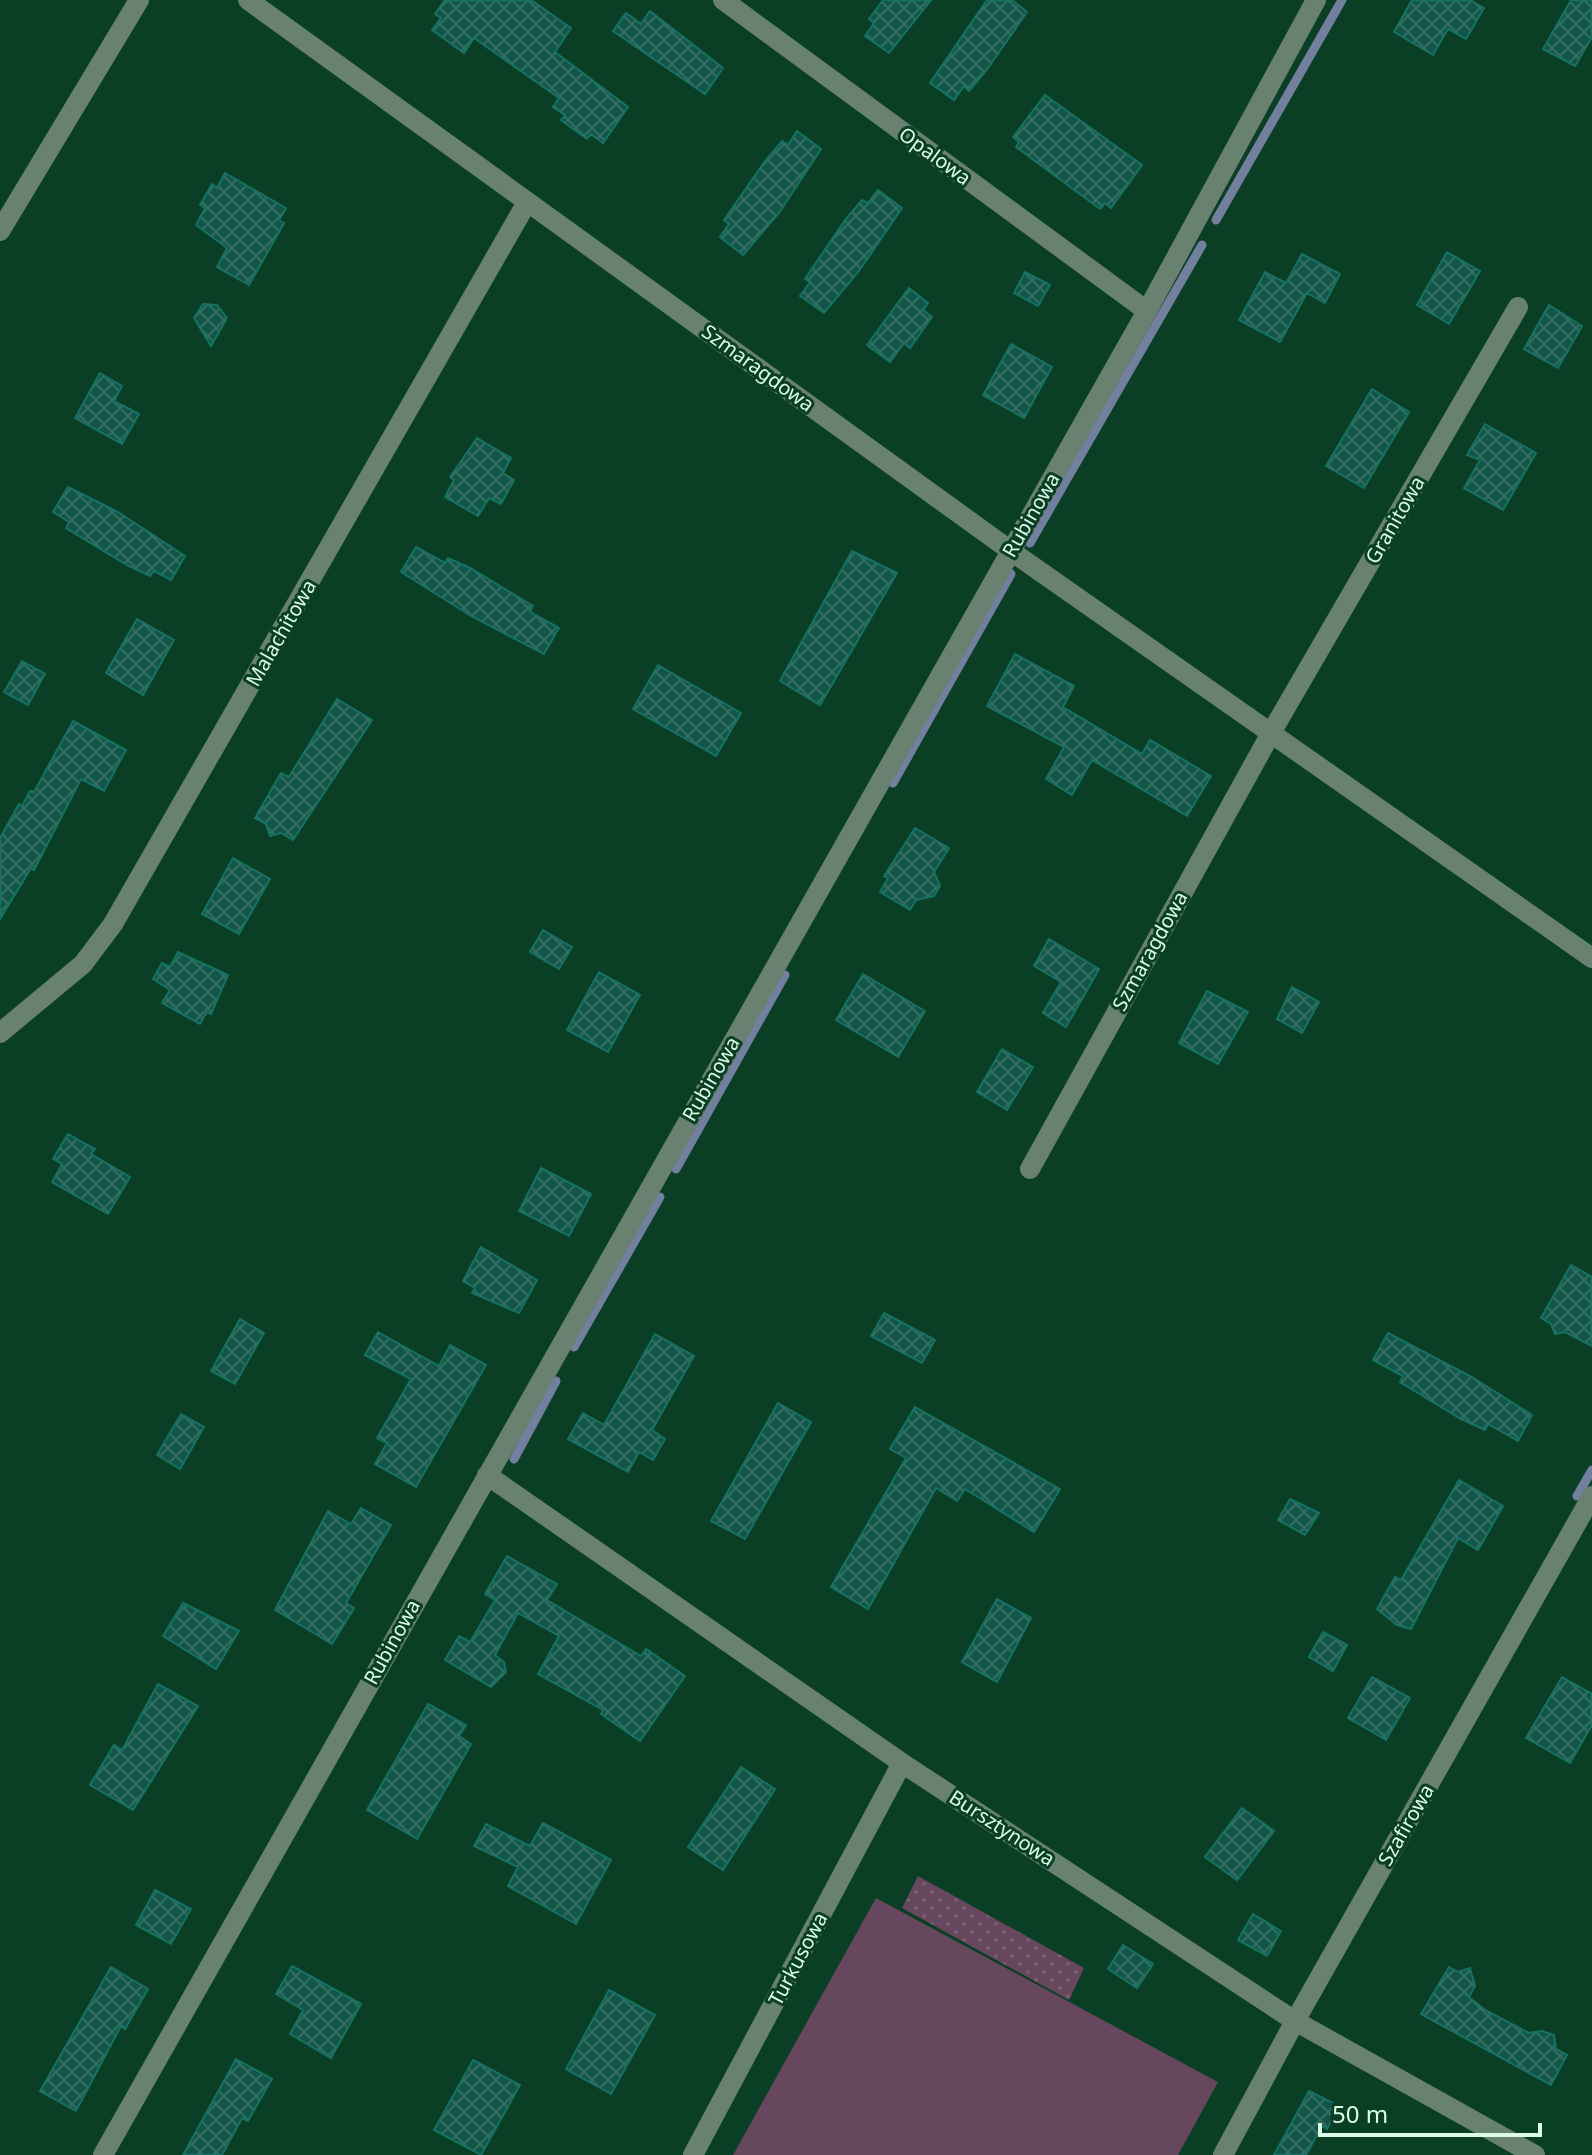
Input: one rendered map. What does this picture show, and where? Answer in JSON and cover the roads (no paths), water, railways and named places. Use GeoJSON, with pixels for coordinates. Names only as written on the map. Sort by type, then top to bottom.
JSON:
{"type":"FeatureCollection","features":[{"type":"Feature","properties":{"kind":"street"},"geometry":{"type":"LineString","coordinates":[[0,231],[139,0]]}},
{"type":"Feature","properties":{"kind":"street","name":"Szmaragdowa"},"geometry":{"type":"LineString","coordinates":[[248,0],[526,204],[1011,551],[1592,958]]}},
{"type":"Feature","properties":{"kind":"street","name":"Opalowa"},"geometry":{"type":"LineString","coordinates":[[723,0],[1147,311]]}},
{"type":"Feature","properties":{"kind":"street","name":"Rubinowa"},"geometry":{"type":"LineString","coordinates":[[103,2155],[1147,311],[1316,0]]}},
{"type":"Feature","properties":{"kind":"street","name":"Malachitowa"},"geometry":{"type":"LineString","coordinates":[[0,1033],[83,964],[113,924],[526,204]]}},
{"type":"Feature","properties":{"kind":"street","name":"Granitowa"},"geometry":{"type":"LineString","coordinates":[[1271,733],[1518,307]]}},
{"type":"Feature","properties":{"kind":"street","name":"Szmaragdowa"},"geometry":{"type":"LineString","coordinates":[[1030,1169],[1271,733]]}},
{"type":"Feature","properties":{"kind":"street","name":"Bursztynowa"},"geometry":{"type":"LineString","coordinates":[[487,1475],[902,1763],[1295,2021],[1535,2155]]}},
{"type":"Feature","properties":{"kind":"street","name":"Szafirowa"},"geometry":{"type":"LineString","coordinates":[[1223,2155],[1295,2021],[1592,1496]]}},
{"type":"Feature","properties":{"kind":"street","name":"Turkusowa"},"geometry":{"type":"LineString","coordinates":[[693,2155],[902,1763]]}},
{"type":"Feature","properties":{"kind":"waterway"},"geometry":{"type":"LineString","coordinates":[[1216,220],[1342,0]]}},
{"type":"Feature","properties":{"kind":"waterway"},"geometry":{"type":"LineString","coordinates":[[1030,543],[1202,245]]}},
{"type":"Feature","properties":{"kind":"waterway"},"geometry":{"type":"LineString","coordinates":[[893,783],[1011,574]]}},
{"type":"Feature","properties":{"kind":"waterway"},"geometry":{"type":"LineString","coordinates":[[676,1169],[785,975]]}},
{"type":"Feature","properties":{"kind":"waterway"},"geometry":{"type":"LineString","coordinates":[[574,1347],[660,1197]]}},
{"type":"Feature","properties":{"kind":"waterway"},"geometry":{"type":"LineString","coordinates":[[514,1459],[556,1381]]}},
{"type":"Feature","properties":{"kind":"waterway"},"geometry":{"type":"LineString","coordinates":[[1577,1496],[1592,1470]]}}]}
